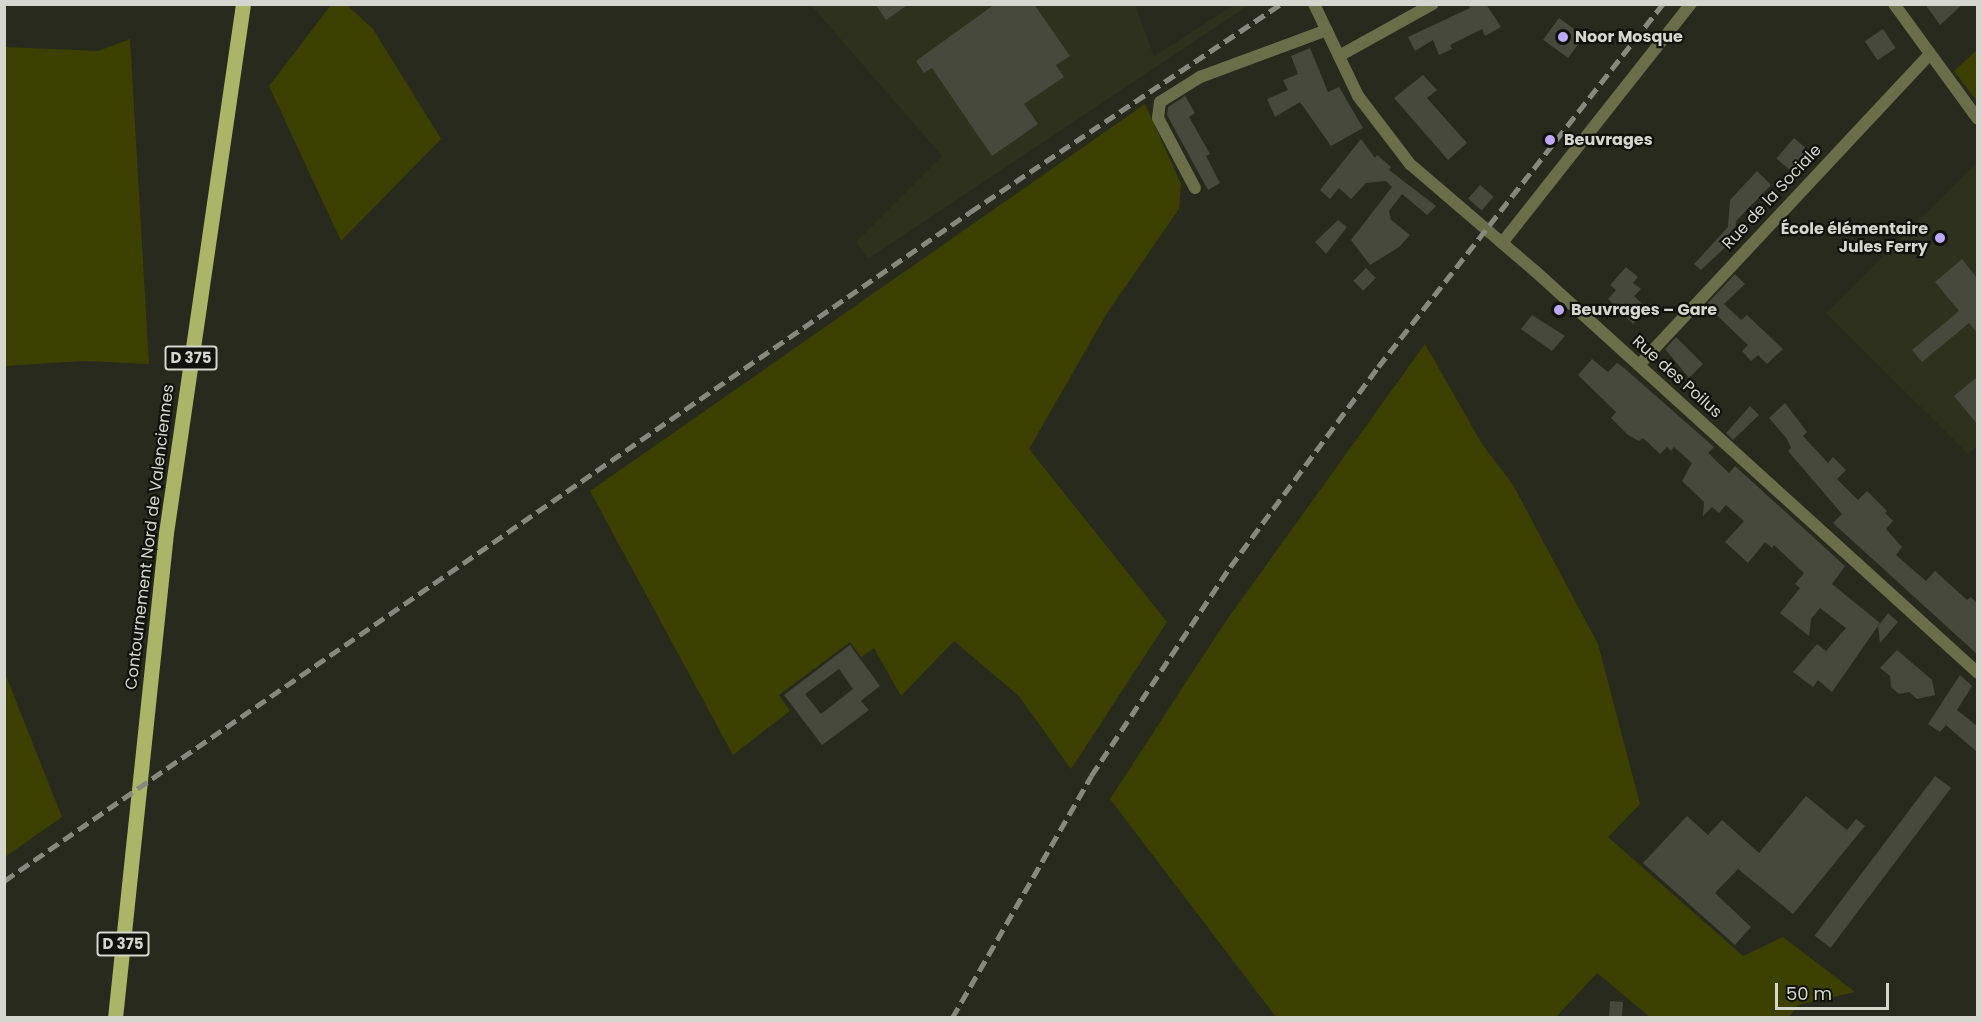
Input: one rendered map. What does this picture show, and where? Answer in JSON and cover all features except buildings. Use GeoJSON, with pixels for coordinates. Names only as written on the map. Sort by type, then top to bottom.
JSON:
{"type":"FeatureCollection","features":[{"type":"Feature","properties":{"kind":"main road","name":"Contournement Nord de Valenciennes"},"geometry":{"type":"LineString","coordinates":[[115,1017],[176,457],[245,4]]}},
{"type":"Feature","properties":{"kind":"street","name":"Rue des Poilus"},"geometry":{"type":"LineString","coordinates":[[1314,4],[1358,96],[1396,150],[1639,364],[1977,673]]}},
{"type":"Feature","properties":{"kind":"street"},"geometry":{"type":"LineString","coordinates":[[1339,56],[1433,4]]}},
{"type":"Feature","properties":{"kind":"street"},"geometry":{"type":"LineString","coordinates":[[1502,243],[1691,4]]}},
{"type":"Feature","properties":{"kind":"street"},"geometry":{"type":"LineString","coordinates":[[1894,4],[1977,119]]}},
{"type":"Feature","properties":{"kind":"street"},"geometry":{"type":"LineString","coordinates":[[1195,188],[1158,118],[1160,102],[1200,77],[1327,30]]}},
{"type":"Feature","properties":{"kind":"street","name":"Rue de la Sociale"},"geometry":{"type":"LineString","coordinates":[[1639,364],[1930,54]]}},
{"type":"Feature","properties":{"kind":"shaded area"},"geometry":{"type":"Polygon","coordinates":[[[811,5],[1135,5],[1154,56],[1234,5],[1249,5],[868,259],[856,242],[942,156],[811,5]]]}},
{"type":"Feature","properties":{"kind":"shaded area","name":"École élémentaire Jules Ferry"},"geometry":{"type":"Polygon","coordinates":[[[1977,162],[1977,446],[1968,454],[1826,313],[1977,162]]]}},
{"type":"Feature","properties":{"kind":"green space"},"geometry":{"type":"Polygon","coordinates":[[[331,5],[347,5],[373,29],[441,139],[341,241],[269,86],[331,5]]]}},
{"type":"Feature","properties":{"kind":"green space"},"geometry":{"type":"Polygon","coordinates":[[[130,39],[149,364],[84,361],[5,366],[5,47],[98,51],[130,39]]]}},
{"type":"Feature","properties":{"kind":"green space"},"geometry":{"type":"Polygon","coordinates":[[[1977,50],[1977,101],[1954,71],[1977,50]]]}},
{"type":"Feature","properties":{"kind":"green space"},"geometry":{"type":"Polygon","coordinates":[[[1145,104],[1181,184],[1179,209],[1107,313],[1029,449],[1167,622],[1071,769],[1019,696],[954,641],[901,696],[874,648],[861,657],[850,642],[779,695],[790,711],[733,755],[590,491],[1145,104]]]}},
{"type":"Feature","properties":{"kind":"green space"},"geometry":{"type":"Polygon","coordinates":[[[1425,344],[1482,444],[1513,485],[1598,644],[1640,804],[1608,837],[1743,956],[1783,937],[1855,992],[1798,1005],[1789,1017],[1650,1017],[1597,973],[1556,1017],[1276,1017],[1110,799],[1226,621],[1425,344]]]}},
{"type":"Feature","properties":{"kind":"green space"},"geometry":{"type":"Polygon","coordinates":[[[4,671],[62,817],[5,857],[4,857],[4,671]]]}},
{"type":"Feature","properties":{"kind":"railway"},"geometry":{"type":"LineString","coordinates":[[4,881],[970,212],[1281,4]]}},
{"type":"Feature","properties":{"kind":"railway"},"geometry":{"type":"LineString","coordinates":[[952,1018],[1091,776],[1230,567],[1378,367],[1663,4]]}},
{"type":"Feature","properties":{"kind":"place","name":"Noor Mosque"},"geometry":{"type":"Point","coordinates":[1563,37]}},
{"type":"Feature","properties":{"kind":"place","name":"Beuvrages"},"geometry":{"type":"Point","coordinates":[1550,140]}},
{"type":"Feature","properties":{"kind":"place","name":"École élémentaire Jules Ferry"},"geometry":{"type":"Point","coordinates":[1940,238]}},
{"type":"Feature","properties":{"kind":"place","name":"Beuvrages – Gare"},"geometry":{"type":"Point","coordinates":[1559,310]}}]}
